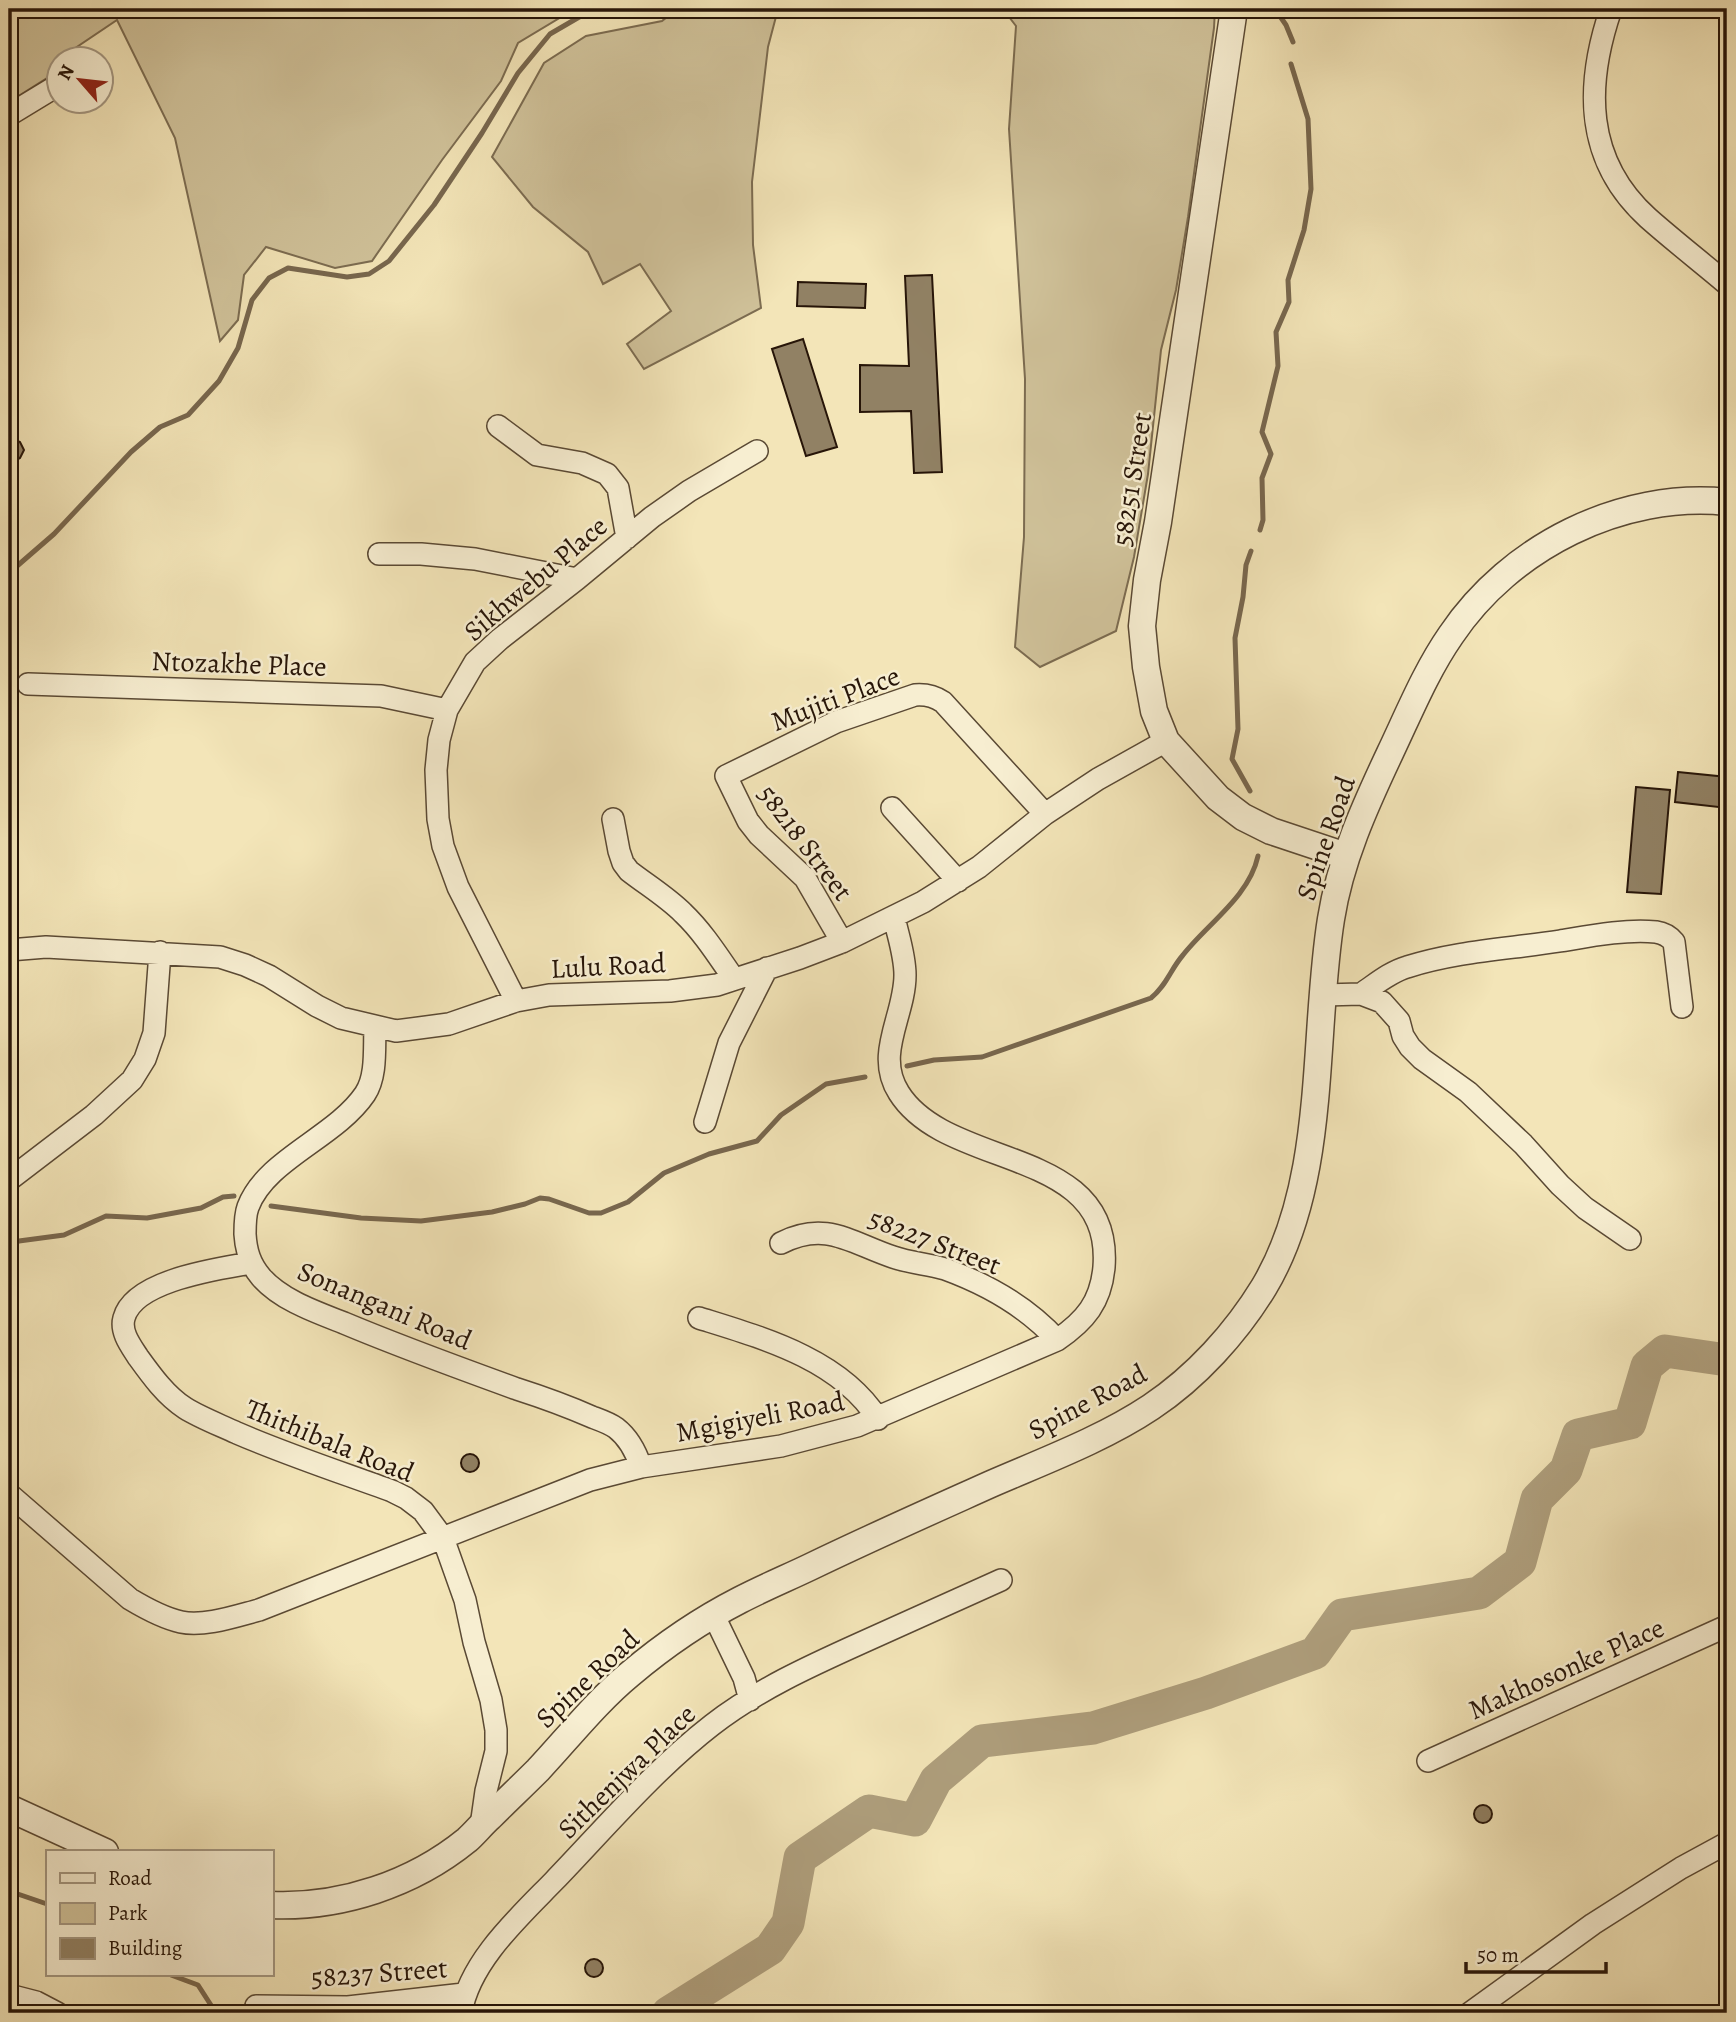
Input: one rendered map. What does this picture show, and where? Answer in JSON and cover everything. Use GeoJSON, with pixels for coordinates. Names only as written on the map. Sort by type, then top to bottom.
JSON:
{"type":"FeatureCollection","features":[{"type":"Feature","properties":{"kind":"street","name":"58251 Street"},"geometry":{"type":"LineString","coordinates":[[1234,9],[1158,522],[1147,580],[1142,626],[1146,667],[1154,711],[1166,741],[1218,798],[1243,817],[1271,831],[1346,856]]}},
{"type":"Feature","properties":{"kind":"street"},"geometry":{"type":"LineString","coordinates":[[1611,9],[1598,54],[1594,82],[1593,105],[1601,146],[1610,167],[1629,197],[1648,218],[1727,284]]}},
{"type":"Feature","properties":{"kind":"street"},"geometry":{"type":"LineString","coordinates":[[9,116],[46,93]]}},
{"type":"Feature","properties":{"kind":"street"},"geometry":{"type":"LineString","coordinates":[[498,426],[537,455],[582,463],[607,474],[618,488],[627,538]]}},
{"type":"Feature","properties":{"kind":"street","name":"Sikhwebu Place"},"geometry":{"type":"LineString","coordinates":[[516,1001],[458,887],[443,846],[438,819],[436,770],[439,740],[447,710],[475,662],[500,639],[689,491],[757,451]]}},
{"type":"Feature","properties":{"kind":"street","name":"Spine Road"},"geometry":{"type":"LineString","coordinates":[[273,1905],[325,1902],[372,1892],[411,1877],[466,1840],[536,1772],[627,1676],[676,1639],[737,1602],[849,1548],[1109,1431],[1152,1407],[1194,1373],[1234,1330],[1266,1284],[1293,1222],[1316,1099],[1331,920],[1346,856],[1373,789],[1428,672],[1452,632],[1501,576],[1534,552],[1575,529],[1612,515],[1669,503],[1708,500],[1727,502]]}},
{"type":"Feature","properties":{"kind":"street"},"geometry":{"type":"LineString","coordinates":[[379,554],[421,554],[475,559],[577,579]]}},
{"type":"Feature","properties":{"kind":"street","name":"Ntozakhe Place"},"geometry":{"type":"LineString","coordinates":[[28,684],[381,696],[447,710]]}},
{"type":"Feature","properties":{"kind":"street","name":"Mujiti Place"},"geometry":{"type":"LineString","coordinates":[[726,776],[836,722],[925,694],[943,702],[1045,814]]}},
{"type":"Feature","properties":{"kind":"street","name":"Lulu Road"},"geometry":{"type":"LineString","coordinates":[[9,950],[46,947],[220,957],[269,976],[341,1018],[396,1031],[449,1024],[516,1001],[549,995],[670,991],[718,985],[842,942],[894,917],[979,867],[1045,814],[1097,779],[1166,741]]}},
{"type":"Feature","properties":{"kind":"street","name":"58218 Street"},"geometry":{"type":"LineString","coordinates":[[726,776],[748,821],[758,835],[806,878],[842,942]]}},
{"type":"Feature","properties":{"kind":"street"},"geometry":{"type":"LineString","coordinates":[[892,808],[958,881]]}},
{"type":"Feature","properties":{"kind":"street"},"geometry":{"type":"LineString","coordinates":[[613,819],[623,863],[629,871],[687,917],[705,937],[734,979]]}},
{"type":"Feature","properties":{"kind":"street","name":"Mgigiyeli Road"},"geometry":{"type":"LineString","coordinates":[[9,1494],[130,1599],[181,1622],[218,1620],[259,1610],[590,1480],[642,1467],[781,1446],[825,1436],[878,1419],[1071,1331],[1088,1315],[1098,1294],[1104,1270],[1105,1248],[1092,1210],[1065,1184],[927,1123],[911,1109],[899,1093],[891,1078],[888,1055],[902,1000],[905,976],[904,958],[894,917]]}},
{"type":"Feature","properties":{"kind":"street"},"geometry":{"type":"LineString","coordinates":[[1361,994],[1386,976],[1405,967],[1442,958],[1496,948],[1634,932],[1655,932],[1664,934],[1674,942],[1682,1007]]}},
{"type":"Feature","properties":{"kind":"street"},"geometry":{"type":"LineString","coordinates":[[9,1180],[94,1115],[132,1080],[145,1059],[154,1033],[159,952]]}},
{"type":"Feature","properties":{"kind":"street"},"geometry":{"type":"LineString","coordinates":[[705,1122],[729,1043],[767,968]]}},
{"type":"Feature","properties":{"kind":"street"},"geometry":{"type":"LineString","coordinates":[[1323,995],[1361,994],[1382,1002],[1399,1021],[1403,1036],[1422,1059],[1468,1092],[1585,1208],[1630,1239]]}},
{"type":"Feature","properties":{"kind":"street"},"geometry":{"type":"LineString","coordinates":[[251,1263],[246,1244],[247,1209],[266,1180],[290,1158],[334,1127],[365,1094],[371,1081],[375,1027]]}},
{"type":"Feature","properties":{"kind":"street","name":"58227 Street"},"geometry":{"type":"LineString","coordinates":[[781,1243],[797,1235],[832,1234],[852,1239],[895,1258],[943,1269],[970,1280],[1017,1306],[1042,1323],[1057,1339]]}},
{"type":"Feature","properties":{"kind":"street","name":"Sonangani Road"},"geometry":{"type":"LineString","coordinates":[[251,1263],[276,1290],[332,1319],[615,1427],[631,1444],[642,1467]]}},
{"type":"Feature","properties":{"kind":"street","name":"Thithibala Road"},"geometry":{"type":"LineString","coordinates":[[251,1263],[196,1273],[164,1283],[148,1292],[132,1306],[123,1320],[125,1335],[166,1392],[183,1407],[271,1447],[399,1494],[423,1511],[443,1538],[465,1600],[496,1730],[496,1751],[481,1826]]}},
{"type":"Feature","properties":{"kind":"street"},"geometry":{"type":"LineString","coordinates":[[699,1318],[776,1343],[816,1363],[857,1393],[878,1419]]}},
{"type":"Feature","properties":{"kind":"street","name":"Sithenjwa Place"},"geometry":{"type":"LineString","coordinates":[[463,2004],[488,1955],[515,1921],[642,1789],[683,1749],[715,1723],[805,1669],[1001,1580]]}},
{"type":"Feature","properties":{"kind":"street"},"geometry":{"type":"LineString","coordinates":[[714,1616],[744,1678],[750,1700]]}},
{"type":"Feature","properties":{"kind":"street","name":"Makhosonke Place"},"geometry":{"type":"LineString","coordinates":[[1428,1761],[1727,1626]]}},
{"type":"Feature","properties":{"kind":"street"},"geometry":{"type":"LineString","coordinates":[[9,1808],[101,1850]]}},
{"type":"Feature","properties":{"kind":"street"},"geometry":{"type":"LineString","coordinates":[[1470,2013],[1593,1924],[1681,1868],[1727,1843]]}},
{"type":"Feature","properties":{"kind":"street"},"geometry":{"type":"LineString","coordinates":[[9,1995],[36,2002],[57,2013]]}},
{"type":"Feature","properties":{"kind":"street","name":"58237 Street"},"geometry":{"type":"LineString","coordinates":[[256,2006],[463,2004]]}},
{"type":"Feature","properties":{"kind":"green space"},"geometry":{"type":"Polygon","coordinates":[[[9,9],[568,9],[566,14],[518,43],[501,81],[372,261],[335,268],[266,247],[244,275],[238,320],[220,341],[175,138],[117,20],[78,46],[46,46],[46,79],[9,102],[9,9]]]}},
{"type":"Feature","properties":{"kind":"green space"},"geometry":{"type":"Polygon","coordinates":[[[677,9],[778,9],[768,47],[752,182],[753,245],[761,308],[644,369],[627,344],[671,311],[640,264],[603,284],[588,252],[533,207],[492,157],[544,63],[586,36],[662,21],[677,9]]]}},
{"type":"Feature","properties":{"kind":"green space"},"geometry":{"type":"Polygon","coordinates":[[[1003,9],[1215,9],[1188,217],[1176,290],[1161,350],[1148,474],[1134,557],[1116,631],[1040,667],[1015,647],[1024,537],[1025,379],[1009,129],[1016,26],[1003,9]]]}},
{"type":"Feature","properties":{"kind":"building"},"geometry":{"type":"Polygon","coordinates":[[[932,275],[942,472],[914,473],[911,411],[860,412],[860,365],[909,366],[905,276],[932,275]]]}},
{"type":"Feature","properties":{"kind":"building"},"geometry":{"type":"Polygon","coordinates":[[[798,282],[866,284],[865,308],[797,306],[798,282]]]}},
{"type":"Feature","properties":{"kind":"building"},"geometry":{"type":"Polygon","coordinates":[[[803,339],[837,447],[806,456],[772,349],[803,339]]]}},
{"type":"Feature","properties":{"kind":"building"},"geometry":{"type":"Polygon","coordinates":[[[9,437],[20,442],[24,450],[20,458],[9,464],[9,437]]]}},
{"type":"Feature","properties":{"kind":"building"},"geometry":{"type":"Polygon","coordinates":[[[1678,772],[1727,777],[1727,808],[1675,802],[1678,772]]]}},
{"type":"Feature","properties":{"kind":"building"},"geometry":{"type":"Polygon","coordinates":[[[1636,787],[1670,790],[1661,894],[1627,892],[1636,787]]]}},
{"type":"Feature","properties":{"kind":"building"},"geometry":{"type":"Polygon","coordinates":[[[466,1454],[474,1454],[479,1463],[477,1470],[466,1472],[461,1467],[461,1459],[466,1454]]]}},
{"type":"Feature","properties":{"kind":"building"},"geometry":{"type":"Polygon","coordinates":[[[1479,1805],[1487,1805],[1492,1814],[1490,1821],[1479,1823],[1474,1818],[1474,1810],[1479,1805]]]}},
{"type":"Feature","properties":{"kind":"building"},"geometry":{"type":"Polygon","coordinates":[[[590,1959],[598,1959],[603,1968],[601,1975],[590,1977],[585,1972],[585,1964],[590,1959]]]}},
{"type":"Feature","properties":{"kind":"waterway"},"geometry":{"type":"LineString","coordinates":[[9,573],[54,534],[131,452],[160,427],[188,415],[219,381],[238,348],[252,300],[269,278],[288,268],[347,277],[369,274],[389,261],[434,205],[518,73],[550,34],[593,9]]}},
{"type":"Feature","properties":{"kind":"waterway"},"geometry":{"type":"LineString","coordinates":[[1275,9],[1293,42]]}},
{"type":"Feature","properties":{"kind":"waterway"},"geometry":{"type":"LineString","coordinates":[[1260,530],[1263,520],[1262,478],[1271,454],[1262,432],[1278,366],[1276,332],[1289,302],[1288,280],[1304,230],[1311,189],[1308,119],[1291,64]]}},
{"type":"Feature","properties":{"kind":"waterway"},"geometry":{"type":"LineString","coordinates":[[1250,791],[1232,759],[1238,729],[1235,638],[1246,565],[1251,551]]}},
{"type":"Feature","properties":{"kind":"waterway"},"geometry":{"type":"LineString","coordinates":[[907,1066],[934,1060],[982,1057],[1151,998],[1193,944],[1237,897],[1253,871],[1258,856]]}},
{"type":"Feature","properties":{"kind":"waterway"},"geometry":{"type":"LineString","coordinates":[[271,1206],[361,1218],[421,1221],[492,1212],[540,1198],[589,1213],[601,1213],[628,1202],[664,1173],[709,1154],[757,1141],[781,1115],[826,1084],[865,1077]]}},
{"type":"Feature","properties":{"kind":"waterway"},"geometry":{"type":"LineString","coordinates":[[9,1244],[64,1235],[106,1216],[147,1218],[201,1208],[223,1197],[234,1196]]}},
{"type":"Feature","properties":{"kind":"waterway"},"geometry":{"type":"LineString","coordinates":[[668,2013],[770,1949],[788,1923],[800,1858],[869,1811],[915,1820],[936,1780],[982,1741],[1093,1728],[1206,1693],[1315,1653],[1342,1615],[1479,1593],[1520,1562],[1537,1499],[1566,1470],[1578,1435],[1630,1423],[1647,1366],[1665,1351],[1727,1360]]}},
{"type":"Feature","properties":{"kind":"waterway"},"geometry":{"type":"LineString","coordinates":[[9,1891],[46,1904]]}},
{"type":"Feature","properties":{"kind":"waterway"},"geometry":{"type":"LineString","coordinates":[[174,1976],[198,1985],[216,2013]]}}]}
